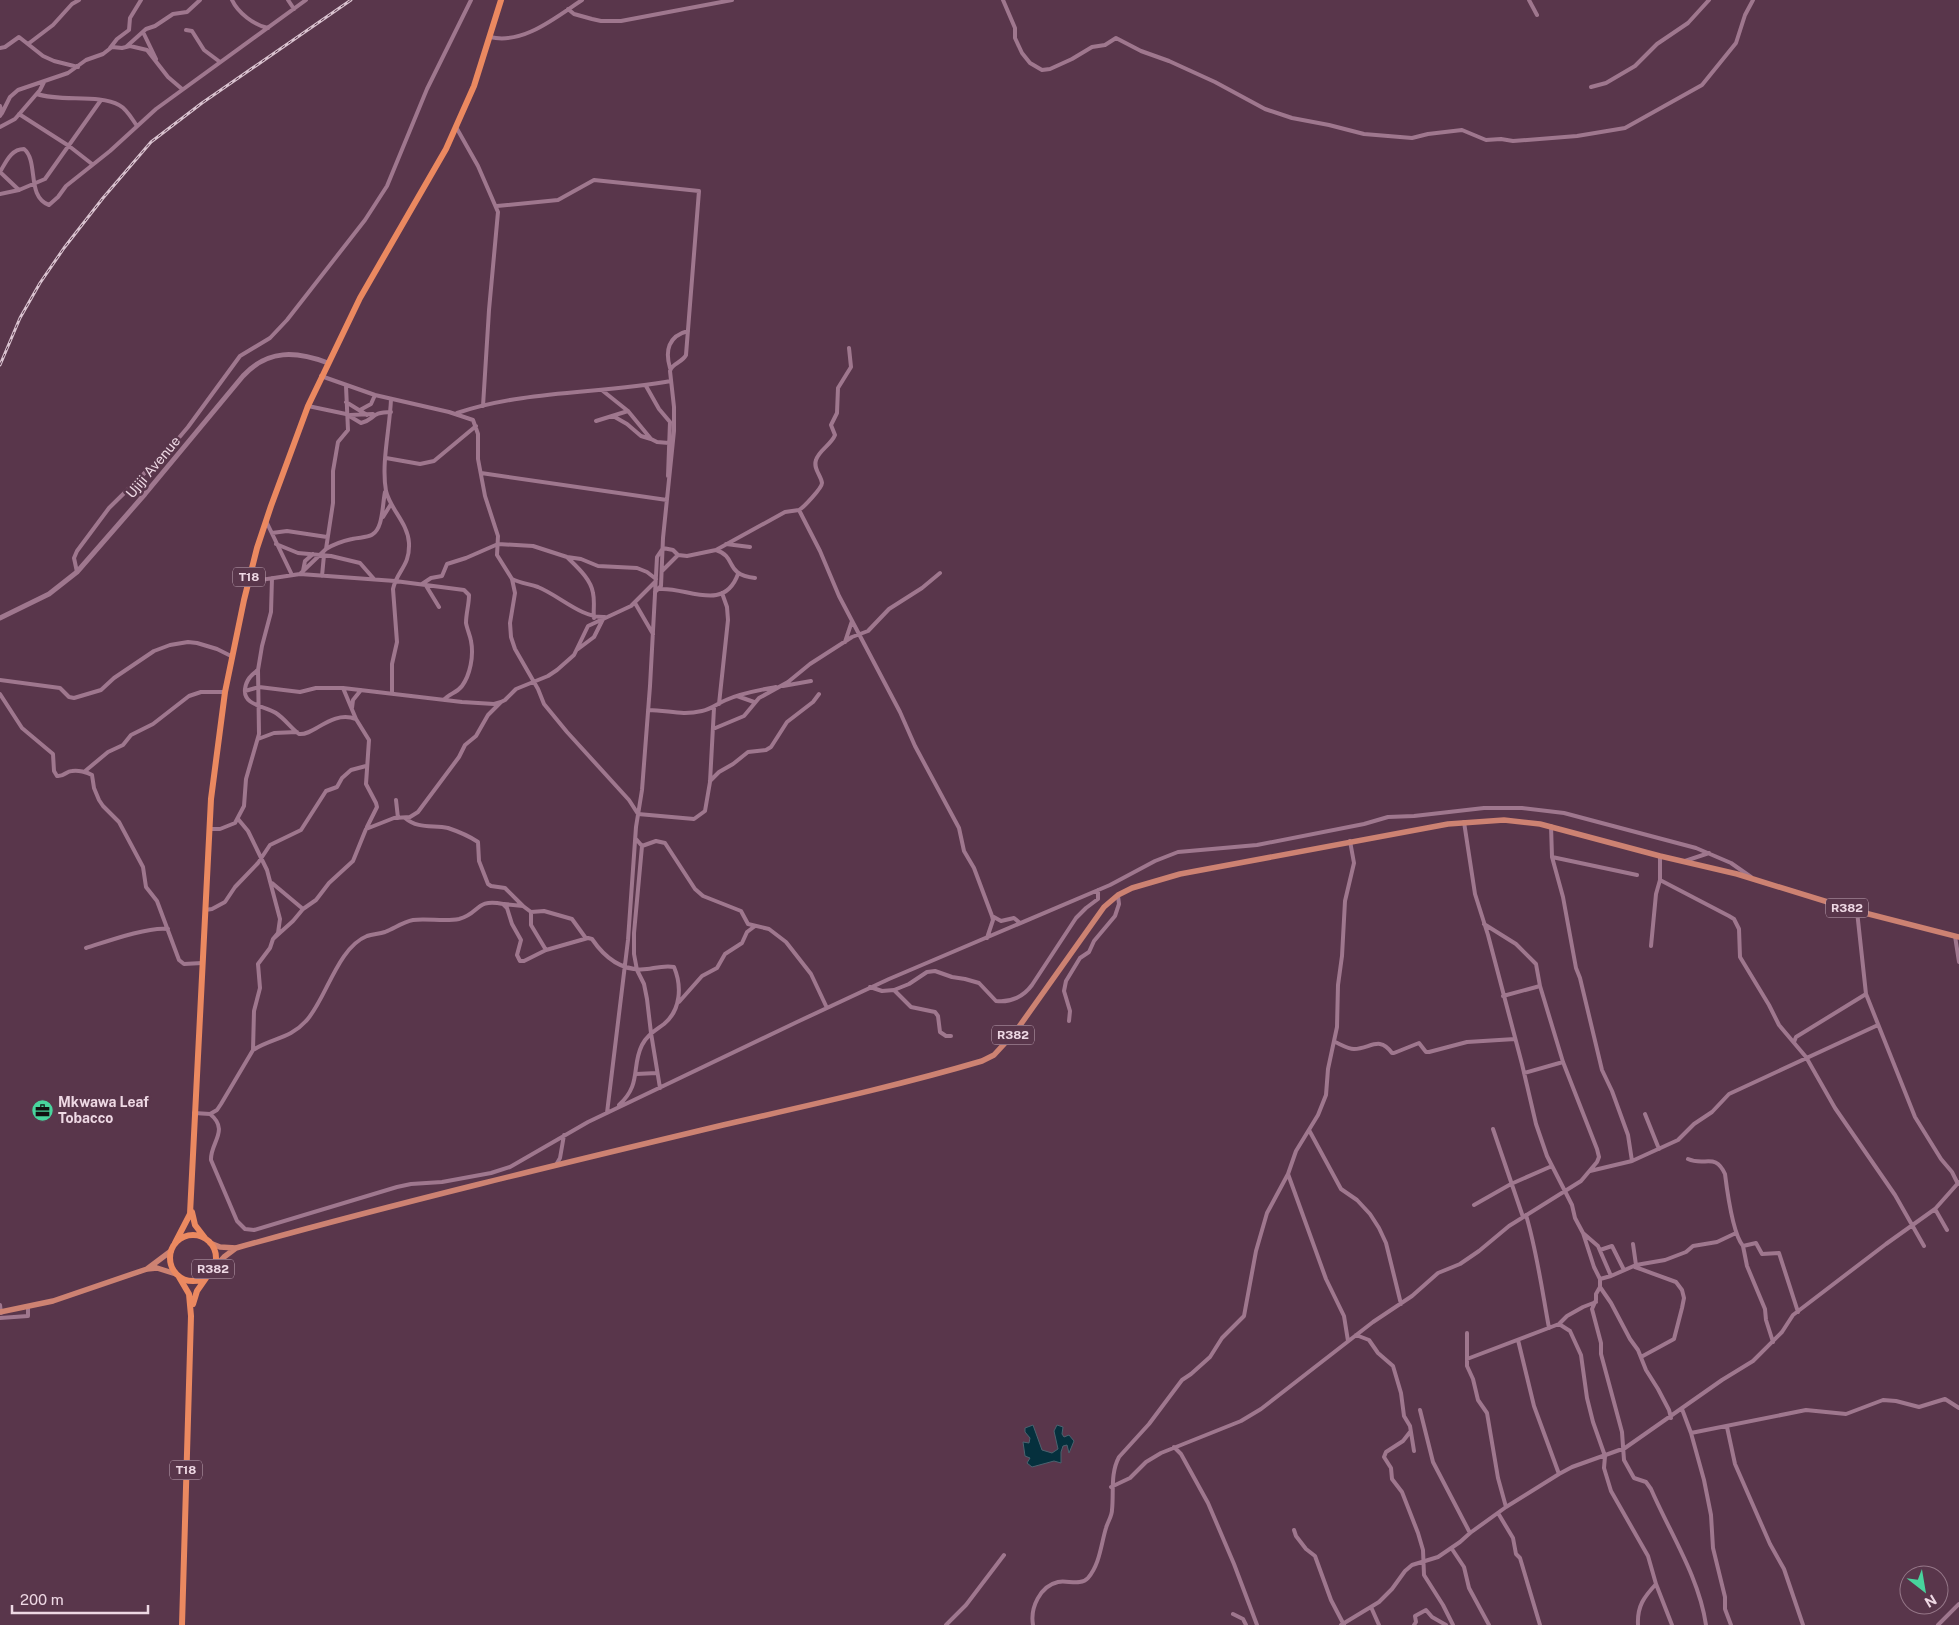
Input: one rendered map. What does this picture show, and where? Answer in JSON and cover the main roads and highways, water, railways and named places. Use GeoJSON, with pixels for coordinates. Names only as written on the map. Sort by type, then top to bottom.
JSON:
{"type":"FeatureCollection","features":[{"type":"Feature","properties":{"kind":"highway","name":"T18"},"geometry":{"type":"LineString","coordinates":[[175,1244],[188,1220],[191,1206],[209,829],[214,771],[231,656],[248,582],[266,521],[308,406],[321,376],[360,298],[442,157],[474,86],[501,0]]}},
{"type":"Feature","properties":{"kind":"highway","name":"T18"},"geometry":{"type":"LineString","coordinates":[[191,1206],[195,1225],[208,1242]]}},
{"type":"Feature","properties":{"kind":"highway","name":"R382"},"geometry":{"type":"LineString","coordinates":[[171,1251],[170,1259],[177,1275],[188,1281],[197,1281],[206,1277],[212,1270],[216,1261],[215,1252],[208,1242],[199,1236],[190,1236],[182,1238],[175,1244]]}},
{"type":"Feature","properties":{"kind":"highway"},"geometry":{"type":"LineString","coordinates":[[171,1251],[175,1244]]}},
{"type":"Feature","properties":{"kind":"highway","name":"T18"},"geometry":{"type":"LineString","coordinates":[[177,1275],[189,1294],[192,1316]]}},
{"type":"Feature","properties":{"kind":"highway","name":"T18"},"geometry":{"type":"LineString","coordinates":[[182,1625],[192,1316],[195,1298],[206,1277]]}},
{"type":"Feature","properties":{"kind":"main road","name":"Ujiji Avenue"},"geometry":{"type":"LineString","coordinates":[[0,618],[49,594],[76,572],[145,494],[249,369],[266,360],[292,354],[311,356],[328,363]]}},
{"type":"Feature","properties":{"kind":"main road","name":"R382"},"geometry":{"type":"LineString","coordinates":[[208,1242],[220,1247],[236,1248],[398,1204],[822,1103],[982,1061],[994,1055],[1002,1048],[1104,906],[1118,895],[1143,884],[1180,874],[1464,822],[1504,820],[1551,826],[1681,862],[1753,878],[1857,911],[1957,937]]}},
{"type":"Feature","properties":{"kind":"main road","name":"R382"},"geometry":{"type":"LineString","coordinates":[[212,1270],[236,1248]]}},
{"type":"Feature","properties":{"kind":"main road"},"geometry":{"type":"LineString","coordinates":[[147,1269],[171,1251]]}},
{"type":"Feature","properties":{"kind":"main road"},"geometry":{"type":"LineString","coordinates":[[0,1314],[53,1301],[147,1269],[157,1268],[177,1275]]}},
{"type":"Feature","properties":{"kind":"water"},"geometry":{"type":"Polygon","coordinates":[[[1033,1425],[1042,1450],[1052,1453],[1058,1449],[1054,1431],[1057,1425],[1063,1427],[1062,1434],[1064,1437],[1069,1435],[1074,1441],[1069,1453],[1067,1445],[1063,1446],[1061,1463],[1054,1461],[1032,1467],[1027,1463],[1030,1458],[1025,1456],[1023,1442],[1029,1443],[1030,1438],[1025,1432],[1025,1428],[1033,1425]]]}},
{"type":"Feature","properties":{"kind":"railway"},"geometry":{"type":"LineString","coordinates":[[0,365],[20,318],[40,283],[64,248],[103,198],[151,142],[202,103],[351,0]]}},
{"type":"Feature","properties":{"kind":"place","name":"Mkwawa Leaf Tobacco"},"geometry":{"type":"Point","coordinates":[42,1110]}}]}
